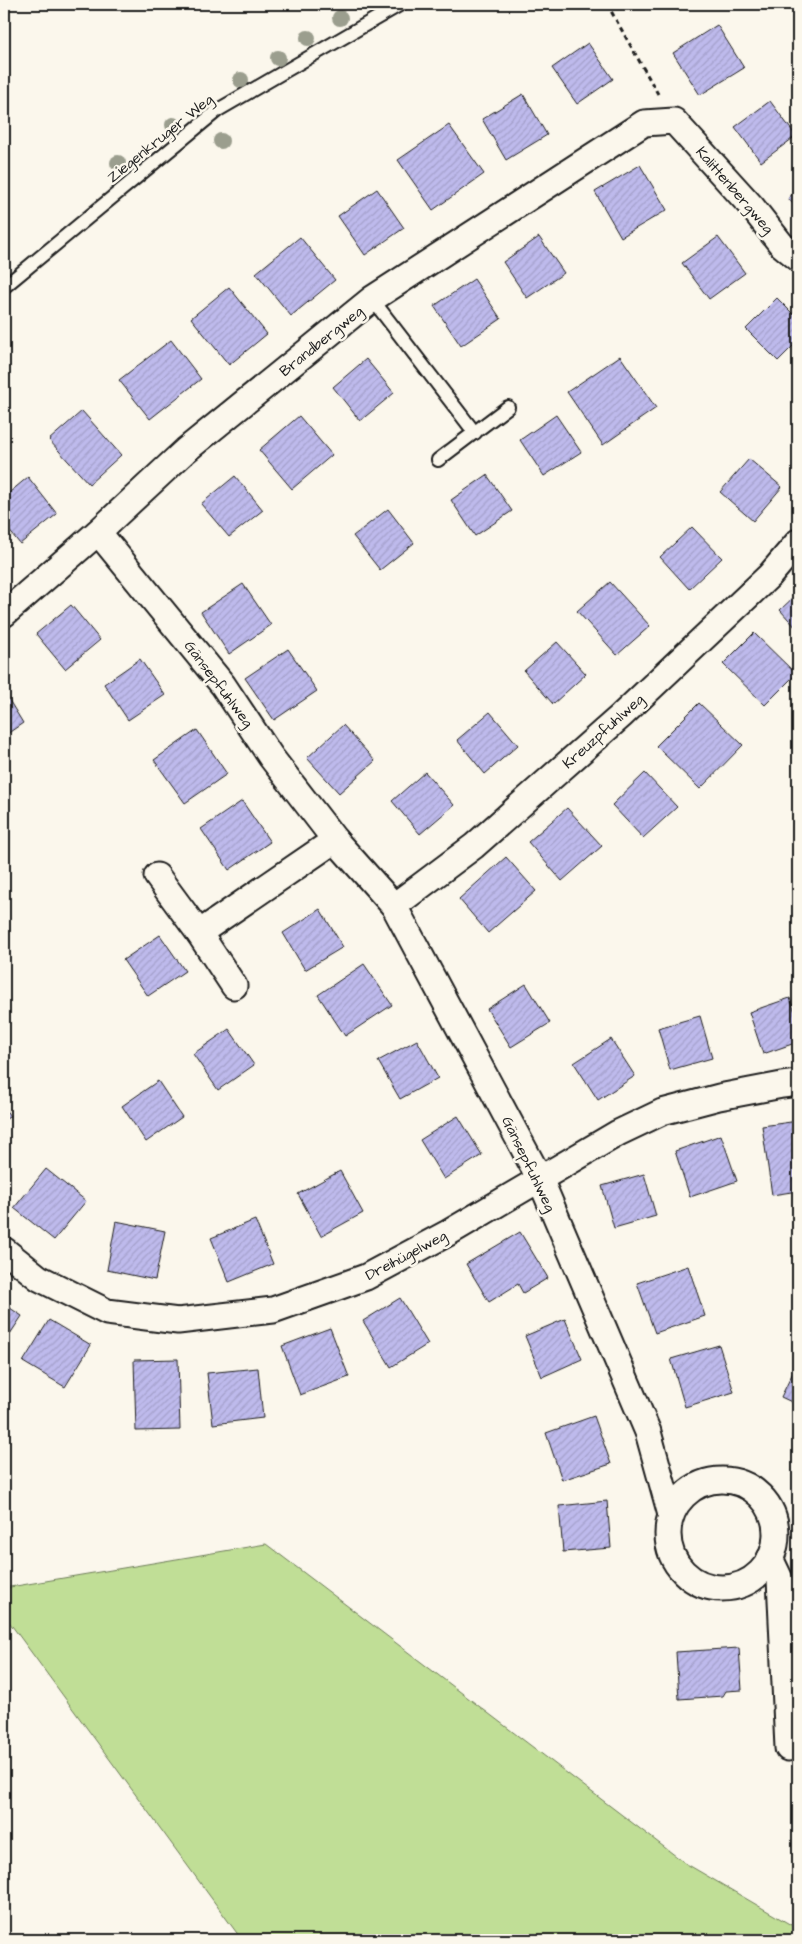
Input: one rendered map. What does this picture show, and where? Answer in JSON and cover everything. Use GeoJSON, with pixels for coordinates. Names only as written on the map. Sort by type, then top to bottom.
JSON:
{"type":"FeatureCollection","features":[{"type":"Feature","properties":{"kind":"street","name":"Kalittenbergweg"},"geometry":{"type":"LineString","coordinates":[[674,121],[752,207],[781,244],[798,258]]}},
{"type":"Feature","properties":{"kind":"street","name":"Brandbergweg"},"geometry":{"type":"LineString","coordinates":[[4,614],[98,532],[186,450],[372,299],[644,123],[674,121]]}},
{"type":"Feature","properties":{"kind":"street","name":"Gänsepfuhlweg"},"geometry":{"type":"LineString","coordinates":[[98,532],[223,684],[271,757],[335,840],[394,906],[540,1179],[648,1432],[671,1515]]}},
{"type":"Feature","properties":{"kind":"street","name":"Kreuzpfuhlweg"},"geometry":{"type":"LineString","coordinates":[[394,906],[474,846],[621,716],[770,575],[798,542]]}},
{"type":"Feature","properties":{"kind":"street"},"geometry":{"type":"LineString","coordinates":[[199,933],[335,840]]}},
{"type":"Feature","properties":{"kind":"street"},"geometry":{"type":"LineString","coordinates":[[157,876],[199,933],[234,986]]}},
{"type":"Feature","properties":{"kind":"street","name":"Dreihügelweg"},"geometry":{"type":"LineString","coordinates":[[4,1250],[38,1278],[107,1312],[178,1321],[273,1310],[366,1277],[448,1233],[618,1133],[662,1112],[719,1097],[798,1083]]}},
{"type":"Feature","properties":{"kind":"street","name":"Gänsepfuhlweg"},"geometry":{"type":"LineString","coordinates":[[728,1480],[746,1485],[760,1495],[771,1510],[776,1528],[775,1546],[770,1558],[755,1576],[740,1585],[722,1588],[705,1585],[690,1577],[678,1565],[670,1549],[668,1532],[671,1515],[680,1500],[693,1488],[710,1481],[728,1480]]}},
{"type":"Feature","properties":{"kind":"street"},"geometry":{"type":"LineString","coordinates":[[770,1558],[780,1578],[788,1748]]}},
{"type":"Feature","properties":{"kind":"lane","name":"Ziegenkruger Weg"},"geometry":{"type":"LineString","coordinates":[[4,287],[218,110],[401,4]]}},
{"type":"Feature","properties":{"kind":"lane"},"geometry":{"type":"LineString","coordinates":[[372,299],[474,433]]}},
{"type":"Feature","properties":{"kind":"lane"},"geometry":{"type":"LineString","coordinates":[[438,460],[508,407]]}},
{"type":"Feature","properties":{"kind":"path"},"geometry":{"type":"LineString","coordinates":[[607,4],[674,121]]}},
{"type":"Feature","properties":{"kind":"green space"},"geometry":{"type":"Polygon","coordinates":[[[266,1544],[685,1863],[798,1929],[798,1940],[242,1940],[4,1615],[4,1588],[266,1544]]]}},
{"type":"Feature","properties":{"kind":"building"},"geometry":{"type":"Polygon","coordinates":[[[717,25],[744,68],[700,95],[673,53],[717,25]]]}},
{"type":"Feature","properties":{"kind":"building"},"geometry":{"type":"Polygon","coordinates":[[[588,43],[613,79],[577,104],[552,68],[588,43]]]}},
{"type":"Feature","properties":{"kind":"building"},"geometry":{"type":"Polygon","coordinates":[[[523,94],[547,135],[506,160],[482,119],[523,94]]]}},
{"type":"Feature","properties":{"kind":"building"},"geometry":{"type":"Polygon","coordinates":[[[770,101],[796,136],[761,162],[735,127],[770,101]]]}},
{"type":"Feature","properties":{"kind":"building"},"geometry":{"type":"Polygon","coordinates":[[[449,125],[484,174],[433,210],[398,160],[449,125]]]}},
{"type":"Feature","properties":{"kind":"building"},"geometry":{"type":"Polygon","coordinates":[[[640,165],[667,210],[621,237],[595,192],[640,165]]]}},
{"type":"Feature","properties":{"kind":"building"},"geometry":{"type":"Polygon","coordinates":[[[377,189],[404,228],[365,255],[338,216],[377,189]]]}},
{"type":"Feature","properties":{"kind":"building"},"geometry":{"type":"Polygon","coordinates":[[[798,190],[798,210],[788,198],[798,190]]]}},
{"type":"Feature","properties":{"kind":"building"},"geometry":{"type":"Polygon","coordinates":[[[300,237],[335,280],[291,316],[256,273],[300,237]]]}},
{"type":"Feature","properties":{"kind":"building"},"geometry":{"type":"Polygon","coordinates":[[[539,237],[564,273],[527,298],[503,262],[539,237]]]}},
{"type":"Feature","properties":{"kind":"building"},"geometry":{"type":"Polygon","coordinates":[[[718,237],[745,273],[709,299],[682,263],[718,237]]]}},
{"type":"Feature","properties":{"kind":"building"},"geometry":{"type":"Polygon","coordinates":[[[474,279],[501,319],[461,346],[434,306],[474,279]]]}},
{"type":"Feature","properties":{"kind":"building"},"geometry":{"type":"Polygon","coordinates":[[[229,287],[267,334],[229,365],[191,318],[229,287]]]}},
{"type":"Feature","properties":{"kind":"building"},"geometry":{"type":"Polygon","coordinates":[[[777,298],[798,319],[798,341],[778,361],[746,329],[777,298]]]}},
{"type":"Feature","properties":{"kind":"building"},"geometry":{"type":"Polygon","coordinates":[[[171,340],[201,379],[150,419],[119,380],[171,340]]]}},
{"type":"Feature","properties":{"kind":"building"},"geometry":{"type":"Polygon","coordinates":[[[620,356],[656,408],[603,445],[567,392],[620,356]]]}},
{"type":"Feature","properties":{"kind":"building"},"geometry":{"type":"Polygon","coordinates":[[[366,359],[394,393],[360,421],[333,387],[366,359]]]}},
{"type":"Feature","properties":{"kind":"building"},"geometry":{"type":"Polygon","coordinates":[[[82,411],[121,455],[89,484],[49,440],[82,411]]]}},
{"type":"Feature","properties":{"kind":"building"},"geometry":{"type":"Polygon","coordinates":[[[556,415],[581,452],[544,476],[520,440],[556,415]]]}},
{"type":"Feature","properties":{"kind":"building"},"geometry":{"type":"Polygon","coordinates":[[[299,416],[332,455],[292,489],[259,450],[299,416]]]}},
{"type":"Feature","properties":{"kind":"building"},"geometry":{"type":"Polygon","coordinates":[[[749,459],[782,487],[753,521],[720,492],[749,459]]]}},
{"type":"Feature","properties":{"kind":"building"},"geometry":{"type":"Polygon","coordinates":[[[487,475],[512,511],[475,536],[451,500],[487,475]]]}},
{"type":"Feature","properties":{"kind":"building"},"geometry":{"type":"Polygon","coordinates":[[[235,476],[263,510],[229,537],[201,504],[235,476]]]}},
{"type":"Feature","properties":{"kind":"building"},"geometry":{"type":"Polygon","coordinates":[[[28,477],[57,514],[20,544],[4,524],[4,497],[28,477]]]}},
{"type":"Feature","properties":{"kind":"building"},"geometry":{"type":"Polygon","coordinates":[[[388,509],[414,543],[380,570],[353,536],[388,509]]]}},
{"type":"Feature","properties":{"kind":"building"},"geometry":{"type":"Polygon","coordinates":[[[692,527],[722,558],[689,589],[660,557],[692,527]]]}},
{"type":"Feature","properties":{"kind":"building"},"geometry":{"type":"Polygon","coordinates":[[[610,582],[650,626],[617,655],[577,611],[610,582]]]}},
{"type":"Feature","properties":{"kind":"building"},"geometry":{"type":"Polygon","coordinates":[[[243,584],[271,625],[229,654],[201,612],[243,584]]]}},
{"type":"Feature","properties":{"kind":"building"},"geometry":{"type":"Polygon","coordinates":[[[798,593],[798,630],[780,610],[798,593]]]}},
{"type":"Feature","properties":{"kind":"building"},"geometry":{"type":"Polygon","coordinates":[[[71,605],[100,640],[65,669],[36,634],[71,605]]]}},
{"type":"Feature","properties":{"kind":"building"},"geometry":{"type":"Polygon","coordinates":[[[754,633],[796,674],[765,705],[723,664],[754,633]]]}},
{"type":"Feature","properties":{"kind":"building"},"geometry":{"type":"Polygon","coordinates":[[[557,642],[586,674],[553,704],[524,671],[557,642]]]}},
{"type":"Feature","properties":{"kind":"building"},"geometry":{"type":"Polygon","coordinates":[[[288,649],[317,691],[274,720],[245,678],[288,649]]]}},
{"type":"Feature","properties":{"kind":"building"},"geometry":{"type":"Polygon","coordinates":[[[140,659],[165,695],[128,720],[104,684],[140,659]]]}},
{"type":"Feature","properties":{"kind":"building"},"geometry":{"type":"Polygon","coordinates":[[[4,692],[23,723],[4,736],[4,692]]]}},
{"type":"Feature","properties":{"kind":"building"},"geometry":{"type":"Polygon","coordinates":[[[699,703],[743,745],[700,789],[656,746],[699,703]]]}},
{"type":"Feature","properties":{"kind":"building"},"geometry":{"type":"Polygon","coordinates":[[[490,712],[518,745],[485,774],[457,740],[490,712]]]}},
{"type":"Feature","properties":{"kind":"building"},"geometry":{"type":"Polygon","coordinates":[[[343,725],[375,761],[339,793],[307,758],[343,725]]]}},
{"type":"Feature","properties":{"kind":"building"},"geometry":{"type":"Polygon","coordinates":[[[197,730],[227,774],[185,803],[154,760],[197,730]]]}},
{"type":"Feature","properties":{"kind":"building"},"geometry":{"type":"Polygon","coordinates":[[[425,772],[454,805],[420,834],[392,801],[425,772]]]}},
{"type":"Feature","properties":{"kind":"building"},"geometry":{"type":"Polygon","coordinates":[[[645,773],[677,807],[643,838],[612,805],[645,773]]]}},
{"type":"Feature","properties":{"kind":"building"},"geometry":{"type":"Polygon","coordinates":[[[242,801],[270,842],[229,870],[201,829],[242,801]]]}},
{"type":"Feature","properties":{"kind":"building"},"geometry":{"type":"Polygon","coordinates":[[[567,808],[602,846],[562,881],[528,842],[567,808]]]}},
{"type":"Feature","properties":{"kind":"building"},"geometry":{"type":"Polygon","coordinates":[[[506,857],[536,891],[488,933],[459,899],[506,857]]]}},
{"type":"Feature","properties":{"kind":"building"},"geometry":{"type":"Polygon","coordinates":[[[320,909],[343,947],[305,970],[283,933],[320,909]]]}},
{"type":"Feature","properties":{"kind":"building"},"geometry":{"type":"Polygon","coordinates":[[[160,935],[185,971],[148,996],[123,960],[160,935]]]}},
{"type":"Feature","properties":{"kind":"building"},"geometry":{"type":"Polygon","coordinates":[[[364,964],[392,1005],[345,1036],[318,995],[364,964]]]}},
{"type":"Feature","properties":{"kind":"building"},"geometry":{"type":"Polygon","coordinates":[[[526,984],[550,1023],[511,1047],[487,1009],[526,984]]]}},
{"type":"Feature","properties":{"kind":"building"},"geometry":{"type":"Polygon","coordinates":[[[790,998],[798,1021],[798,1042],[763,1054],[749,1012],[790,998]]]}},
{"type":"Feature","properties":{"kind":"building"},"geometry":{"type":"Polygon","coordinates":[[[700,1016],[712,1058],[670,1070],[658,1028],[700,1016]]]}},
{"type":"Feature","properties":{"kind":"building"},"geometry":{"type":"Polygon","coordinates":[[[229,1029],[254,1065],[218,1090],[193,1054],[229,1029]]]}},
{"type":"Feature","properties":{"kind":"building"},"geometry":{"type":"Polygon","coordinates":[[[611,1039],[635,1076],[598,1100],[574,1063],[611,1039]]]}},
{"type":"Feature","properties":{"kind":"building"},"geometry":{"type":"Polygon","coordinates":[[[417,1040],[438,1078],[400,1099],[378,1061],[417,1040]]]}},
{"type":"Feature","properties":{"kind":"building"},"geometry":{"type":"Polygon","coordinates":[[[158,1081],[182,1117],[146,1142],[122,1106],[158,1081]]]}},
{"type":"Feature","properties":{"kind":"building"},"geometry":{"type":"Polygon","coordinates":[[[4,1108],[10,1116],[4,1121],[4,1108]]]}},
{"type":"Feature","properties":{"kind":"building"},"geometry":{"type":"Polygon","coordinates":[[[458,1116],[482,1155],[444,1179],[420,1140],[458,1116]]]}},
{"type":"Feature","properties":{"kind":"building"},"geometry":{"type":"Polygon","coordinates":[[[798,1121],[798,1191],[772,1195],[762,1126],[798,1121]]]}},
{"type":"Feature","properties":{"kind":"building"},"geometry":{"type":"Polygon","coordinates":[[[721,1135],[737,1181],[690,1197],[675,1151],[721,1135]]]}},
{"type":"Feature","properties":{"kind":"building"},"geometry":{"type":"Polygon","coordinates":[[[46,1169],[86,1201],[54,1240],[14,1208],[46,1169]]]}},
{"type":"Feature","properties":{"kind":"building"},"geometry":{"type":"Polygon","coordinates":[[[340,1171],[363,1213],[321,1236],[298,1194],[340,1171]]]}},
{"type":"Feature","properties":{"kind":"building"},"geometry":{"type":"Polygon","coordinates":[[[644,1174],[656,1216],[614,1228],[602,1186],[644,1174]]]}},
{"type":"Feature","properties":{"kind":"building"},"geometry":{"type":"Polygon","coordinates":[[[255,1220],[273,1264],[229,1282],[211,1238],[255,1220]]]}},
{"type":"Feature","properties":{"kind":"building"},"geometry":{"type":"Polygon","coordinates":[[[116,1221],[165,1231],[155,1280],[107,1270],[116,1221]]]}},
{"type":"Feature","properties":{"kind":"building"},"geometry":{"type":"Polygon","coordinates":[[[520,1232],[548,1278],[523,1293],[518,1284],[489,1302],[466,1264],[520,1232]]]}},
{"type":"Feature","properties":{"kind":"building"},"geometry":{"type":"Polygon","coordinates":[[[688,1266],[705,1316],[655,1333],[637,1283],[688,1266]]]}},
{"type":"Feature","properties":{"kind":"building"},"geometry":{"type":"Polygon","coordinates":[[[400,1298],[428,1344],[391,1367],[363,1321],[400,1298]]]}},
{"type":"Feature","properties":{"kind":"building"},"geometry":{"type":"Polygon","coordinates":[[[4,1304],[22,1316],[4,1343],[4,1304]]]}},
{"type":"Feature","properties":{"kind":"building"},"geometry":{"type":"Polygon","coordinates":[[[565,1319],[582,1359],[542,1377],[525,1336],[565,1319]]]}},
{"type":"Feature","properties":{"kind":"building"},"geometry":{"type":"Polygon","coordinates":[[[49,1320],[91,1345],[65,1387],[23,1362],[49,1320]]]}},
{"type":"Feature","properties":{"kind":"building"},"geometry":{"type":"Polygon","coordinates":[[[330,1328],[349,1377],[300,1395],[282,1346],[330,1328]]]}},
{"type":"Feature","properties":{"kind":"building"},"geometry":{"type":"Polygon","coordinates":[[[719,1345],[734,1392],[685,1407],[671,1359],[719,1345]]]}},
{"type":"Feature","properties":{"kind":"building"},"geometry":{"type":"Polygon","coordinates":[[[178,1359],[180,1430],[136,1431],[134,1360],[178,1359]]]}},
{"type":"Feature","properties":{"kind":"building"},"geometry":{"type":"Polygon","coordinates":[[[798,1362],[798,1405],[781,1397],[798,1362]]]}},
{"type":"Feature","properties":{"kind":"building"},"geometry":{"type":"Polygon","coordinates":[[[258,1368],[263,1418],[213,1424],[207,1373],[258,1368]]]}},
{"type":"Feature","properties":{"kind":"building"},"geometry":{"type":"Polygon","coordinates":[[[594,1416],[611,1464],[562,1480],[546,1433],[594,1416]]]}},
{"type":"Feature","properties":{"kind":"building"},"geometry":{"type":"Polygon","coordinates":[[[607,1501],[611,1548],[563,1552],[559,1506],[607,1501]]]}},
{"type":"Feature","properties":{"kind":"building"},"geometry":{"type":"Polygon","coordinates":[[[739,1648],[742,1690],[726,1691],[723,1696],[679,1699],[676,1652],[739,1648]]]}}]}
